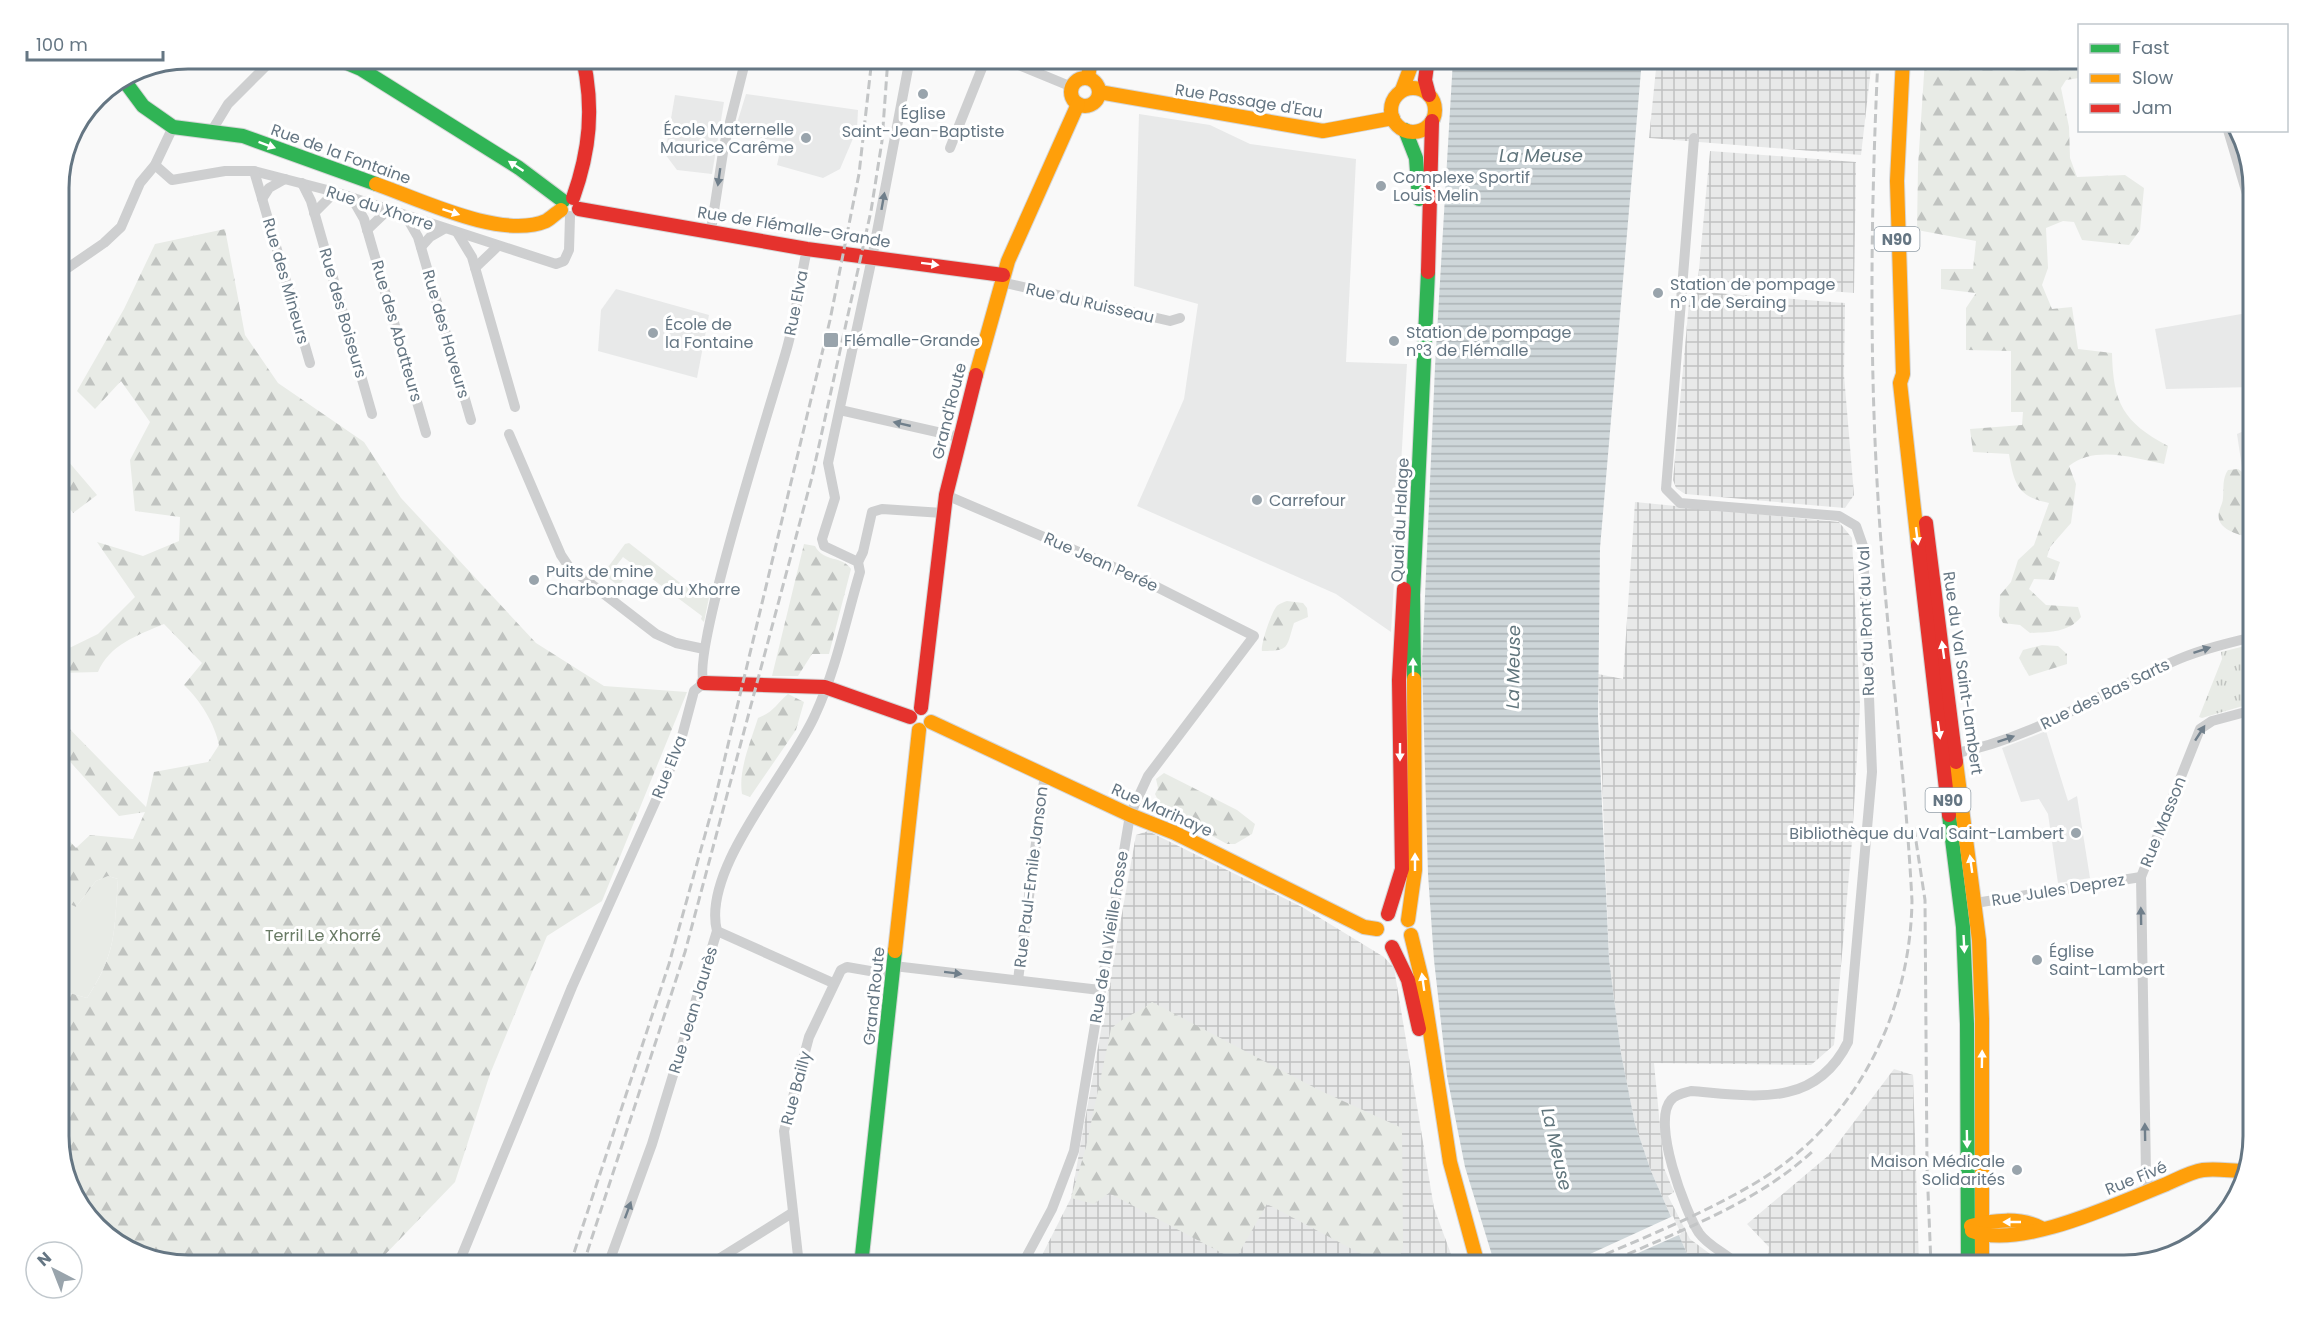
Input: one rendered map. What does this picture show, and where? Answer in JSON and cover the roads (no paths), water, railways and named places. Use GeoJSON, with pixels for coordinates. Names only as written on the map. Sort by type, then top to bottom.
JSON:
{"type":"FeatureCollection","features":[{"type":"Feature","properties":{"kind":"main road","name":"Rue de Flémalle-Grande"},"geometry":{"type":"LineString","coordinates":[[361,69],[528,174],[569,207],[711,230],[807,249],[1002,279]]}},
{"type":"Feature","properties":{"kind":"main road"},"geometry":{"type":"LineString","coordinates":[[569,207],[587,156],[593,122],[585,69]]}},
{"type":"Feature","properties":{"kind":"main road"},"geometry":{"type":"LineString","coordinates":[[1088,78],[1089,69]]}},
{"type":"Feature","properties":{"kind":"main road"},"geometry":{"type":"LineString","coordinates":[[1393,118],[1392,105],[1402,90],[1410,69]]}},
{"type":"Feature","properties":{"kind":"main road","name":"Quai du Halage"},"geometry":{"type":"LineString","coordinates":[[1408,920],[1415,870],[1413,595],[1426,330],[1432,121],[1435,107],[1425,80],[1426,69]]}},
{"type":"Feature","properties":{"kind":"main road","name":"Rue du Val Saint-Lambert"},"geometry":{"type":"LineString","coordinates":[[1902,69],[1897,211],[1904,374],[1900,383],[1942,755],[1962,905],[1967,1024],[1968,1255]]}},
{"type":"Feature","properties":{"kind":"main road"},"geometry":{"type":"LineString","coordinates":[[1088,78],[1098,86],[1099,92],[1092,104],[1078,104],[1072,95],[1072,87],[1077,81],[1088,78]]}},
{"type":"Feature","properties":{"kind":"main road","name":"Rue de la Fontaine"},"geometry":{"type":"LineString","coordinates":[[128,85],[143,106],[173,127],[243,136],[471,218],[515,226],[545,221],[569,207]]}},
{"type":"Feature","properties":{"kind":"main road"},"geometry":{"type":"LineString","coordinates":[[1402,90],[1416,88],[1429,94]]}},
{"type":"Feature","properties":{"kind":"main road","name":"Rue Passage d'Eau"},"geometry":{"type":"LineString","coordinates":[[1099,92],[1323,130],[1393,118]]}},
{"type":"Feature","properties":{"kind":"main road","name":"Grand'Route"},"geometry":{"type":"LineString","coordinates":[[916,713],[946,495],[959,437],[1002,279],[1046,171],[1078,104]]}},
{"type":"Feature","properties":{"kind":"main road","name":"Quai du Halage"},"geometry":{"type":"LineString","coordinates":[[1388,914],[1402,869],[1399,680],[1417,324],[1419,175],[1413,147],[1405,130],[1393,118]]}},
{"type":"Feature","properties":{"kind":"main road"},"geometry":{"type":"LineString","coordinates":[[1405,130],[1422,130],[1432,121]]}},
{"type":"Feature","properties":{"kind":"main road","name":"Rue du Val Saint-Lambert"},"geometry":{"type":"LineString","coordinates":[[1904,374],[1909,382],[1976,903],[1982,1010],[1982,1255]]}},
{"type":"Feature","properties":{"kind":"main road"},"geometry":{"type":"LineString","coordinates":[[704,683],[825,687],[916,713],[927,710],[931,722],[924,729],[919,730],[911,723],[916,713]]}},
{"type":"Feature","properties":{"kind":"main road","name":"Rue Marihaye"},"geometry":{"type":"LineString","coordinates":[[931,722],[1176,833],[1364,927],[1377,929]]}},
{"type":"Feature","properties":{"kind":"main road","name":"Grand'Route"},"geometry":{"type":"LineString","coordinates":[[862,1255],[919,730]]}},
{"type":"Feature","properties":{"kind":"main road"},"geometry":{"type":"LineString","coordinates":[[1464,1255],[1438,1155],[1415,1005],[1400,960],[1392,947],[1380,939],[1377,929],[1381,920],[1388,914],[1401,914],[1408,920],[1422,974],[1448,1156],[1464,1225],[1474,1255]]}},
{"type":"Feature","properties":{"kind":"main road"},"geometry":{"type":"LineString","coordinates":[[1392,947],[1405,943],[1411,935]]}},
{"type":"Feature","properties":{"kind":"main road","name":"Rue Fivé"},"geometry":{"type":"LineString","coordinates":[[1982,1228],[2028,1234],[2041,1228],[2077,1219],[2202,1170],[2238,1171]]}},
{"type":"Feature","properties":{"kind":"main road"},"geometry":{"type":"LineString","coordinates":[[1968,1228],[1982,1228]]}},
{"type":"Feature","properties":{"kind":"street"},"geometry":{"type":"LineString","coordinates":[[211,132],[228,104],[263,69]]}},
{"type":"Feature","properties":{"kind":"street"},"geometry":{"type":"LineString","coordinates":[[711,230],[724,146],[743,69]]}},
{"type":"Feature","properties":{"kind":"street"},"geometry":{"type":"LineString","coordinates":[[858,562],[828,550],[822,539],[835,498],[828,464],[872,258],[908,69]]}},
{"type":"Feature","properties":{"kind":"street"},"geometry":{"type":"LineString","coordinates":[[950,148],[982,69]]}},
{"type":"Feature","properties":{"kind":"street"},"geometry":{"type":"LineString","coordinates":[[1029,69],[1072,87]]}},
{"type":"Feature","properties":{"kind":"street"},"geometry":{"type":"LineString","coordinates":[[69,267],[104,243],[121,227],[140,183],[155,165],[173,127]]}},
{"type":"Feature","properties":{"kind":"street"},"geometry":{"type":"LineString","coordinates":[[2229,132],[2243,180]]}},
{"type":"Feature","properties":{"kind":"street","name":"Rue du Pont du Val"},"geometry":{"type":"LineString","coordinates":[[1694,138],[1666,489],[1680,503],[1839,516],[1856,526],[1863,546],[1872,772],[1850,1033],[1844,1051],[1823,1076],[1809,1085],[1783,1094],[1754,1096],[1691,1091],[1679,1094],[1669,1102],[1665,1115],[1674,1175],[1701,1236],[1724,1255]]}},
{"type":"Feature","properties":{"kind":"street","name":"Rue du Xhorre"},"geometry":{"type":"LineString","coordinates":[[155,165],[167,178],[179,181],[225,171],[254,171],[335,192],[496,247],[556,264],[564,261],[569,250],[569,207]]}},
{"type":"Feature","properties":{"kind":"street","name":"Rue des Mineurs"},"geometry":{"type":"LineString","coordinates":[[254,171],[310,363]]}},
{"type":"Feature","properties":{"kind":"street","name":"Rue des Mineurs"},"geometry":{"type":"LineString","coordinates":[[262,199],[269,188],[285,179]]}},
{"type":"Feature","properties":{"kind":"street","name":"Rue des Boiseurs"},"geometry":{"type":"LineString","coordinates":[[302,183],[314,213],[372,414]]}},
{"type":"Feature","properties":{"kind":"street"},"geometry":{"type":"LineString","coordinates":[[314,213],[335,192]]}},
{"type":"Feature","properties":{"kind":"street","name":"Rue des Abatteurs"},"geometry":{"type":"LineString","coordinates":[[352,198],[362,213],[426,433]]}},
{"type":"Feature","properties":{"kind":"street"},"geometry":{"type":"LineString","coordinates":[[367,230],[388,210]]}},
{"type":"Feature","properties":{"kind":"street","name":"Rue des Haveurs"},"geometry":{"type":"LineString","coordinates":[[406,216],[421,247],[471,420]]}},
{"type":"Feature","properties":{"kind":"street","name":"Rue des Haveurs"},"geometry":{"type":"LineString","coordinates":[[421,247],[430,237],[444,230]]}},
{"type":"Feature","properties":{"kind":"street"},"geometry":{"type":"LineString","coordinates":[[458,234],[469,251],[475,268],[515,407]]}},
{"type":"Feature","properties":{"kind":"street"},"geometry":{"type":"LineString","coordinates":[[475,268],[496,247]]}},
{"type":"Feature","properties":{"kind":"street","name":"Rue Elva"},"geometry":{"type":"LineString","coordinates":[[463,1255],[577,977],[678,751],[694,692],[704,683],[700,676],[704,649],[744,492],[787,350],[807,249]]}},
{"type":"Feature","properties":{"kind":"street","name":"Rue du Ruisseau"},"geometry":{"type":"LineString","coordinates":[[1002,279],[1170,321],[1180,318]]}},
{"type":"Feature","properties":{"kind":"street"},"geometry":{"type":"LineString","coordinates":[[840,410],[959,437]]}},
{"type":"Feature","properties":{"kind":"street"},"geometry":{"type":"LineString","coordinates":[[509,434],[561,555],[569,567],[656,634],[676,643],[704,649]]}},
{"type":"Feature","properties":{"kind":"street","name":"Rue Jean Perée"},"geometry":{"type":"LineString","coordinates":[[946,495],[1137,577],[1254,636]]}},
{"type":"Feature","properties":{"kind":"street","name":"Rue Jean Jaurès"},"geometry":{"type":"LineString","coordinates":[[612,1255],[652,1144],[717,931],[714,906],[730,861],[761,801],[798,748],[816,715],[860,572],[858,562],[863,552],[872,512],[882,509],[944,513]]}},
{"type":"Feature","properties":{"kind":"street","name":"Rue de la Vieille Fosse"},"geometry":{"type":"LineString","coordinates":[[1028,1255],[1052,1209],[1074,1151],[1130,814],[1148,777],[1254,636]]}},
{"type":"Feature","properties":{"kind":"street","name":"Rue des Bas Sarts"},"geometry":{"type":"LineString","coordinates":[[1942,755],[1957,753],[2030,730],[2188,655],[2243,640]]}},
{"type":"Feature","properties":{"kind":"street","name":"Rue Masson"},"geometry":{"type":"LineString","coordinates":[[2149,1190],[2146,1174],[2141,877],[2200,729],[2212,722],[2243,713]]}},
{"type":"Feature","properties":{"kind":"street","name":"Rue Paul-Emile Janson"},"geometry":{"type":"LineString","coordinates":[[1018,980],[1045,774]]}},
{"type":"Feature","properties":{"kind":"street","name":"Rue Jules Deprez"},"geometry":{"type":"LineString","coordinates":[[1962,905],[2141,877]]}},
{"type":"Feature","properties":{"kind":"street"},"geometry":{"type":"LineString","coordinates":[[717,931],[833,983],[841,970],[847,967],[1018,980],[1100,990]]}},
{"type":"Feature","properties":{"kind":"street","name":"Rue Bailly"},"geometry":{"type":"LineString","coordinates":[[798,1255],[784,1131],[809,1037],[833,983]]}},
{"type":"Feature","properties":{"kind":"street"},"geometry":{"type":"LineString","coordinates":[[726,1255],[792,1213]]}},
{"type":"Feature","properties":{"kind":"water","name":"La Meuse"},"geometry":{"type":"Polygon","coordinates":[[[1452,69],[1641,69],[1600,548],[1598,717],[1609,959],[1621,1053],[1635,1124],[1651,1171],[1688,1255],[1492,1255],[1465,1167],[1447,1076],[1434,960],[1428,874],[1422,664],[1435,367],[1452,69]]]}},
{"type":"Feature","properties":{"kind":"railway"},"geometry":{"type":"LineString","coordinates":[[573,1255],[669,964],[715,799],[830,320],[859,174],[871,69]]}},
{"type":"Feature","properties":{"kind":"railway"},"geometry":{"type":"LineString","coordinates":[[586,1255],[685,952],[812,477],[871,211],[882,141],[887,69]]}},
{"type":"Feature","properties":{"kind":"railway"},"geometry":{"type":"LineString","coordinates":[[1604,1255],[1715,1205],[1757,1182],[1792,1158],[1823,1129],[1849,1097],[1871,1062],[1888,1024],[1901,984],[1909,943],[1912,901],[1905,800],[1881,549],[1875,443],[1872,278],[1878,69]]}},
{"type":"Feature","properties":{"kind":"railway"},"geometry":{"type":"LineString","coordinates":[[1914,828],[1925,900],[1927,1167],[1931,1255]]}},
{"type":"Feature","properties":{"kind":"railway"},"geometry":{"type":"LineString","coordinates":[[1626,1255],[1741,1202],[1766,1187],[1814,1150]]}},
{"type":"Feature","properties":{"kind":"place","name":"Église Saint-Jean-Baptiste"},"geometry":{"type":"Point","coordinates":[923,94]}},
{"type":"Feature","properties":{"kind":"place","name":"École Maternelle Maurice Carême"},"geometry":{"type":"Point","coordinates":[806,138]}},
{"type":"Feature","properties":{"kind":"place","name":"Complexe Sportif Louis Melin"},"geometry":{"type":"Point","coordinates":[1381,186]}},
{"type":"Feature","properties":{"kind":"place","name":"Station de pompage n° 1 de Seraing"},"geometry":{"type":"Point","coordinates":[1658,293]}},
{"type":"Feature","properties":{"kind":"place","name":"École de la Fontaine"},"geometry":{"type":"Point","coordinates":[653,333]}},
{"type":"Feature","properties":{"kind":"place","name":"Flémalle-Grande"},"geometry":{"type":"Point","coordinates":[831,340]}},
{"type":"Feature","properties":{"kind":"place","name":"Station de pompage n°3 de Flémalle"},"geometry":{"type":"Point","coordinates":[1394,341]}},
{"type":"Feature","properties":{"kind":"place","name":"Carrefour"},"geometry":{"type":"Point","coordinates":[1257,500]}},
{"type":"Feature","properties":{"kind":"place","name":"Puits de mine Charbonnage du Xhorre"},"geometry":{"type":"Point","coordinates":[534,580]}},
{"type":"Feature","properties":{"kind":"place","name":"Bibliothèque du Val Saint-Lambert"},"geometry":{"type":"Point","coordinates":[2076,833]}},
{"type":"Feature","properties":{"kind":"place","name":"Église Saint-Lambert"},"geometry":{"type":"Point","coordinates":[2037,960]}},
{"type":"Feature","properties":{"kind":"place","name":"Maison Médicale Solidarités"},"geometry":{"type":"Point","coordinates":[2017,1170]}},
{"type":"Feature","properties":{"kind":"park label","name":"Terril Le Xhorré"},"geometry":{"type":"Point","coordinates":[323,935]}}]}
